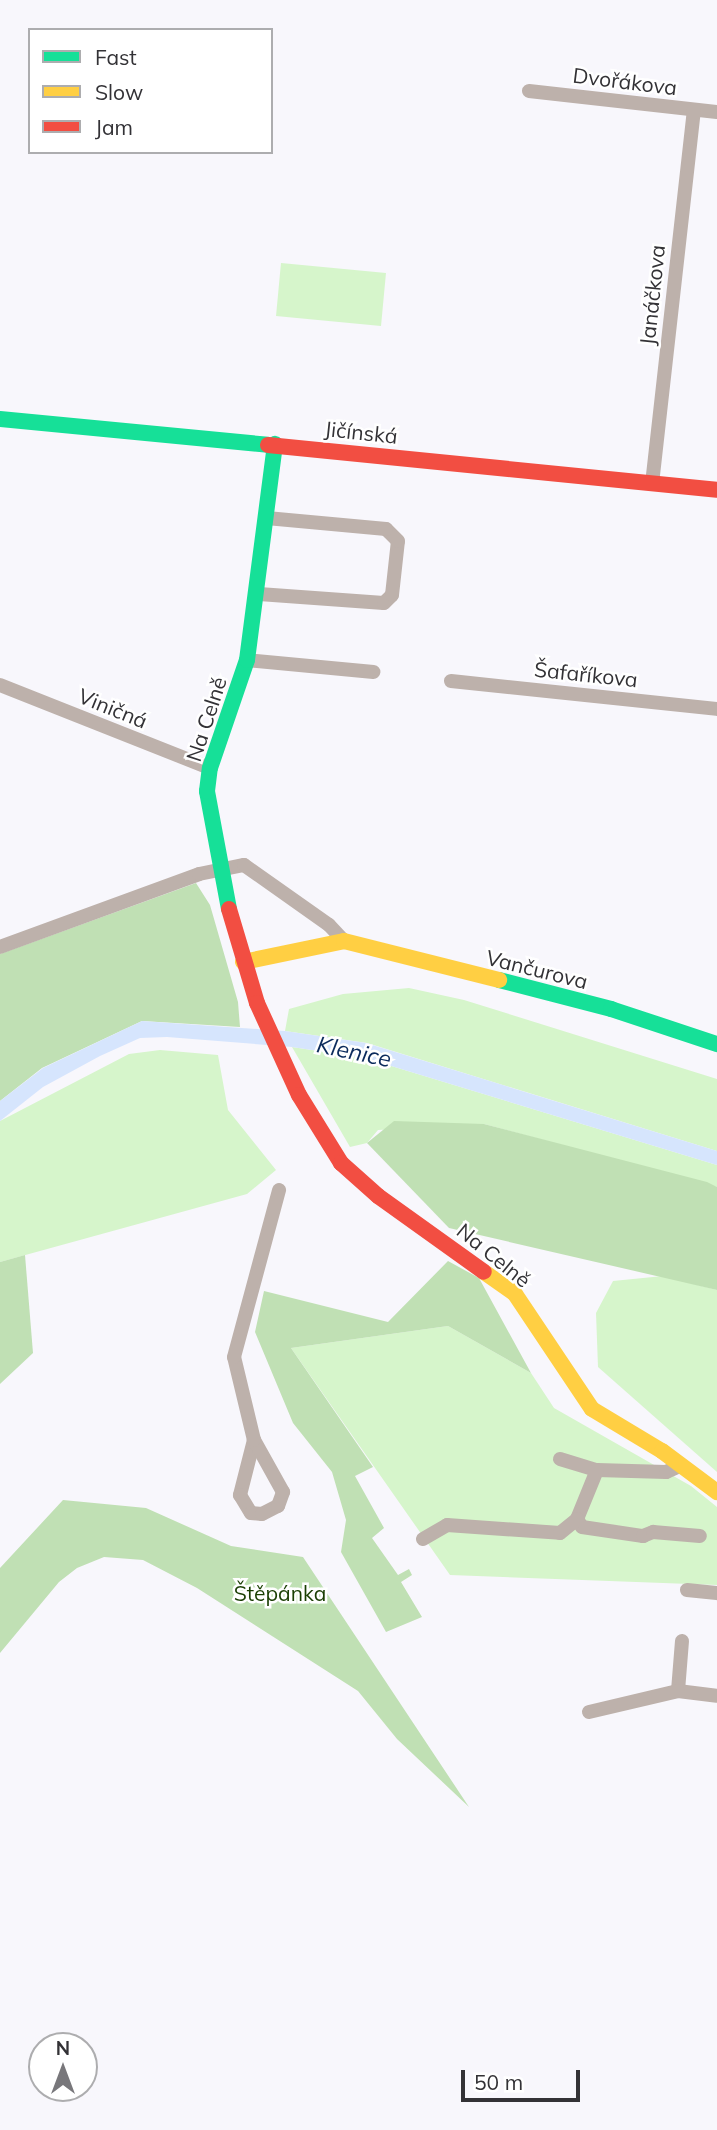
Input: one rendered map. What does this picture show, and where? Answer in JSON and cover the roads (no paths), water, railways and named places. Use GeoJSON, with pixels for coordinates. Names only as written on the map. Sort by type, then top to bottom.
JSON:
{"type":"FeatureCollection","features":[{"type":"Feature","properties":{"kind":"street","name":"Dvořákova"},"geometry":{"type":"LineString","coordinates":[[529,91],[717,112]]}},
{"type":"Feature","properties":{"kind":"street","name":"Janáčkova"},"geometry":{"type":"LineString","coordinates":[[652,484],[694,110]]}},
{"type":"Feature","properties":{"kind":"street","name":"Jičínská"},"geometry":{"type":"LineString","coordinates":[[0,419],[275,444],[717,490]]}},
{"type":"Feature","properties":{"kind":"street","name":"Na Celně"},"geometry":{"type":"LineString","coordinates":[[275,444],[259,594],[247,660],[211,768],[208,814],[243,962],[257,1003],[287,1069],[341,1163],[378,1196],[515,1294],[592,1409],[682,1465],[717,1492]]}},
{"type":"Feature","properties":{"kind":"street"},"geometry":{"type":"LineString","coordinates":[[259,594],[384,603],[392,595],[398,541],[386,529],[267,518]]}},
{"type":"Feature","properties":{"kind":"street"},"geometry":{"type":"LineString","coordinates":[[247,660],[373,672]]}},
{"type":"Feature","properties":{"kind":"street","name":"Šafaříkova"},"geometry":{"type":"LineString","coordinates":[[451,681],[717,709]]}},
{"type":"Feature","properties":{"kind":"street","name":"Viničná"},"geometry":{"type":"LineString","coordinates":[[0,685],[211,768]]}},
{"type":"Feature","properties":{"kind":"street","name":"Vančurova"},"geometry":{"type":"LineString","coordinates":[[0,947],[219,869],[244,865],[329,925],[344,941]]}},
{"type":"Feature","properties":{"kind":"street","name":"Vančurova"},"geometry":{"type":"LineString","coordinates":[[243,962],[344,941],[611,1009],[717,1044]]}},
{"type":"Feature","properties":{"kind":"street"},"geometry":{"type":"LineString","coordinates":[[254,1440],[240,1495],[251,1513],[262,1514],[278,1506],[283,1492],[254,1440],[234,1357],[279,1190]]}},
{"type":"Feature","properties":{"kind":"street"},"geometry":{"type":"LineString","coordinates":[[560,1459],[597,1470],[666,1472],[682,1465]]}},
{"type":"Feature","properties":{"kind":"street"},"geometry":{"type":"LineString","coordinates":[[423,1539],[447,1525],[560,1533],[577,1519],[597,1470]]}},
{"type":"Feature","properties":{"kind":"street"},"geometry":{"type":"LineString","coordinates":[[577,1519],[582,1527],[639,1535],[653,1532],[700,1536]]}},
{"type":"Feature","properties":{"kind":"street"},"geometry":{"type":"LineString","coordinates":[[687,1590],[717,1593]]}},
{"type":"Feature","properties":{"kind":"street"},"geometry":{"type":"LineString","coordinates":[[678,1690],[682,1641]]}},
{"type":"Feature","properties":{"kind":"street"},"geometry":{"type":"LineString","coordinates":[[589,1712],[678,1690],[717,1696]]}},
{"type":"Feature","properties":{"kind":"water","name":"Klenice"},"geometry":{"type":"Polygon","coordinates":[[[142,1021],[285,1031],[366,1043],[717,1151],[717,1165],[365,1058],[292,1047],[167,1037],[140,1038],[100,1056],[43,1087],[0,1121],[0,1101],[43,1068],[142,1021]]]}},
{"type":"Feature","properties":{"kind":"park label","name":"Štěpánka"},"geometry":{"type":"Point","coordinates":[280,1593]}}]}
